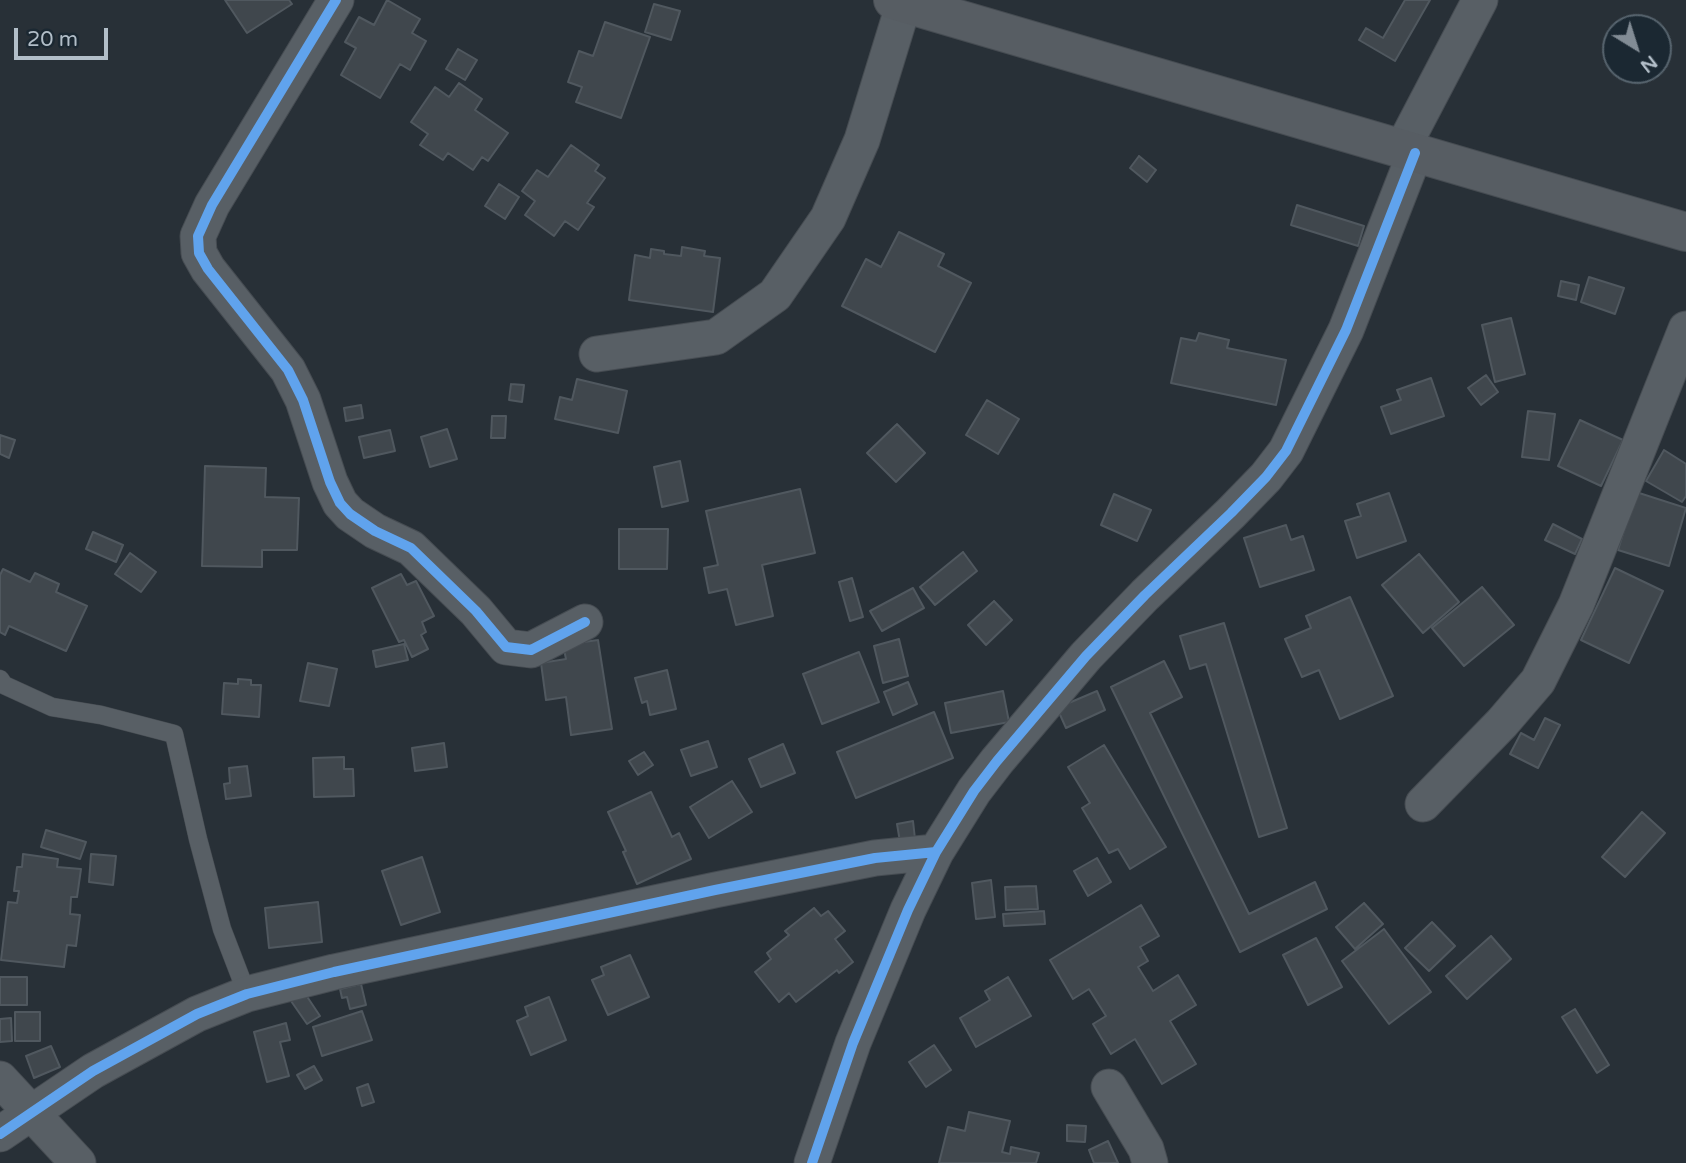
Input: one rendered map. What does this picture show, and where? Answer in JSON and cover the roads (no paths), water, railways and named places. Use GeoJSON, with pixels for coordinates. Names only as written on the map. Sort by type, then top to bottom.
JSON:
{"type":"FeatureCollection","features":[{"type":"Feature","properties":{"kind":"main road"},"geometry":{"type":"LineString","coordinates":[[899,2],[1686,232]]}},
{"type":"Feature","properties":{"kind":"street"},"geometry":{"type":"LineString","coordinates":[[336,0],[212,205],[198,236],[199,253],[208,269],[288,370],[303,400],[330,482],[340,503],[349,514],[375,531],[411,548],[476,611],[506,647],[531,650],[585,622]]}},
{"type":"Feature","properties":{"kind":"street"},"geometry":{"type":"LineString","coordinates":[[812,1163],[853,1043],[908,909],[936,852],[974,791],[1086,656],[1231,513],[1266,477],[1286,451],[1346,330],[1408,151],[1480,0]]}},
{"type":"Feature","properties":{"kind":"street"},"geometry":{"type":"LineString","coordinates":[[597,354],[716,337],[775,295],[828,218],[862,140],[899,2]]}},
{"type":"Feature","properties":{"kind":"street"},"geometry":{"type":"LineString","coordinates":[[1423,804],[1502,723],[1538,681],[1576,605],[1686,329]]}},
{"type":"Feature","properties":{"kind":"street"},"geometry":{"type":"LineString","coordinates":[[0,1134],[93,1071],[197,1014],[247,994],[334,972],[715,890],[875,858],[936,852]]}},
{"type":"Feature","properties":{"kind":"street"},"geometry":{"type":"LineString","coordinates":[[0,1079],[78,1163]]}},
{"type":"Feature","properties":{"kind":"street"},"geometry":{"type":"LineString","coordinates":[[1109,1087],[1146,1149],[1150,1163]]}},
{"type":"Feature","properties":{"kind":"lane"},"geometry":{"type":"LineString","coordinates":[[0,679],[4,684],[52,707],[101,715],[174,734],[222,929],[247,994]]}}]}
